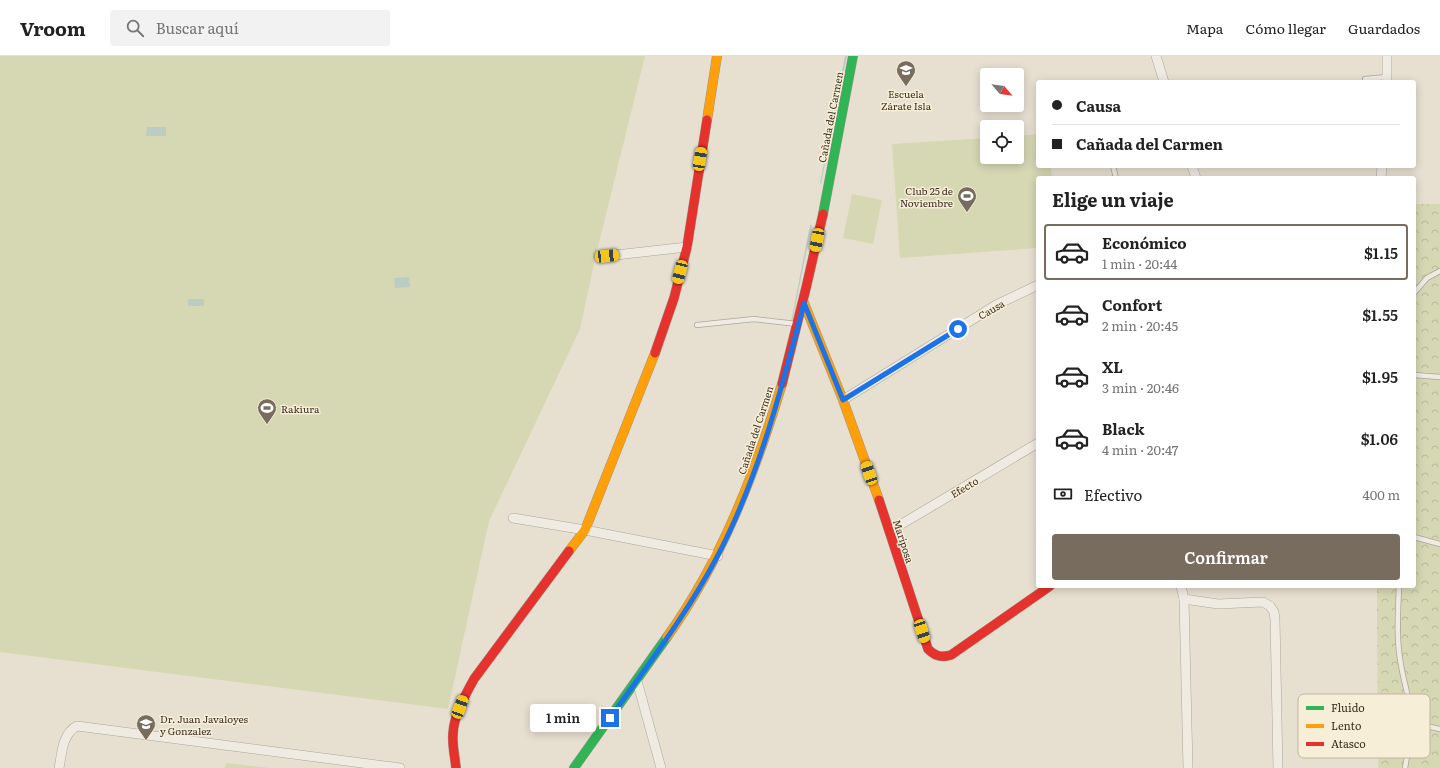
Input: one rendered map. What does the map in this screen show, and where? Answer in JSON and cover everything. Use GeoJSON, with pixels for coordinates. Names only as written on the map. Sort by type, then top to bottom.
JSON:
{"type":"FeatureCollection","features":[{"type":"Feature","properties":{"kind":"street"},"geometry":{"type":"LineString","coordinates":[[456,768],[453,731],[456,716],[463,698],[474,679],[585,530],[653,359],[674,298],[687,247],[717,56]]}},
{"type":"Feature","properties":{"kind":"street","name":"Cañada del Carmen"},"geometry":{"type":"LineString","coordinates":[[574,768],[687,609],[718,556],[751,480],[799,324],[839,136],[853,56]]}},
{"type":"Feature","properties":{"kind":"street"},"geometry":{"type":"LineString","coordinates":[[1156,56],[1163,80]]}},
{"type":"Feature","properties":{"kind":"street"},"geometry":{"type":"LineString","coordinates":[[1387,56],[1387,80]]}},
{"type":"Feature","properties":{"kind":"street"},"geometry":{"type":"LineString","coordinates":[[607,256],[687,247]]}},
{"type":"Feature","properties":{"kind":"street","name":"Causa"},"geometry":{"type":"LineString","coordinates":[[843,400],[996,305],[1036,286]]}},
{"type":"Feature","properties":{"kind":"street","name":"Mariposa"},"geometry":{"type":"LineString","coordinates":[[804,303],[843,400],[890,531],[928,649],[932,654],[943,657],[950,655],[1047,588]]}},
{"type":"Feature","properties":{"kind":"street","name":"Efecto"},"geometry":{"type":"LineString","coordinates":[[890,531],[1036,444]]}},
{"type":"Feature","properties":{"kind":"street"},"geometry":{"type":"LineString","coordinates":[[513,518],[585,530],[718,556]]}},
{"type":"Feature","properties":{"kind":"street"},"geometry":{"type":"LineString","coordinates":[[1181,588],[1184,599],[1188,768]]}},
{"type":"Feature","properties":{"kind":"street"},"geometry":{"type":"LineString","coordinates":[[1184,599],[1218,604],[1263,602],[1270,606],[1274,612],[1278,768]]}},
{"type":"Feature","properties":{"kind":"street"},"geometry":{"type":"LineString","coordinates":[[637,681],[661,768]]}},
{"type":"Feature","properties":{"kind":"street"},"geometry":{"type":"LineString","coordinates":[[59,768],[65,738],[68,732],[77,726],[400,768]]}},
{"type":"Feature","properties":{"kind":"lane"},"geometry":{"type":"LineString","coordinates":[[1365,79],[1387,80]]}},
{"type":"Feature","properties":{"kind":"lane"},"geometry":{"type":"LineString","coordinates":[[1416,291],[1427,278],[1440,271]]}},
{"type":"Feature","properties":{"kind":"lane"},"geometry":{"type":"LineString","coordinates":[[697,325],[754,319],[799,324]]}},
{"type":"Feature","properties":{"kind":"lane"},"geometry":{"type":"LineString","coordinates":[[1416,375],[1440,377]]}},
{"type":"Feature","properties":{"kind":"lane"},"geometry":{"type":"LineString","coordinates":[[1416,538],[1440,544]]}},
{"type":"Feature","properties":{"kind":"lane"},"geometry":{"type":"LineString","coordinates":[[1399,588],[1397,621],[1401,666],[1407,694]]}},
{"type":"Feature","properties":{"kind":"lane"},"geometry":{"type":"LineString","coordinates":[[1430,727],[1440,729]]}},
{"type":"Feature","properties":{"kind":"lane"},"geometry":{"type":"LineString","coordinates":[[1405,768],[1407,758]]}},
{"type":"Feature","properties":{"kind":"green space","name":"Rakiura"},"geometry":{"type":"Polygon","coordinates":[[[0,56],[645,56],[595,259],[580,329],[489,521],[448,709],[0,652],[0,56]]]}},
{"type":"Feature","properties":{"kind":"green space","name":"Club 25 de Noviembre"},"geometry":{"type":"Polygon","coordinates":[[[1036,134],[1036,168],[1051,168],[1052,176],[1036,176],[1036,248],[900,258],[892,144],[980,138],[980,164],[1024,164],[1024,135],[1036,134]]]}},
{"type":"Feature","properties":{"kind":"green space"},"geometry":{"type":"Polygon","coordinates":[[[852,194],[882,200],[873,244],[843,238],[852,194]]]}},
{"type":"Feature","properties":{"kind":"green space"},"geometry":{"type":"Polygon","coordinates":[[[1416,204],[1440,204],[1440,768],[1378,768],[1378,758],[1430,758],[1430,694],[1378,694],[1377,588],[1416,588],[1416,204]]]}},
{"type":"Feature","properties":{"kind":"green space"},"geometry":{"type":"Polygon","coordinates":[[[226,763],[270,768],[225,768],[226,763]]]}},
{"type":"Feature","properties":{"kind":"shaded area"},"geometry":{"type":"Polygon","coordinates":[[[845,56],[847,56],[821,184],[820,183],[845,56]]]}},
{"type":"Feature","properties":{"kind":"shaded area"},"geometry":{"type":"Polygon","coordinates":[[[147,127],[166,127],[166,136],[146,136],[147,127]]]}},
{"type":"Feature","properties":{"kind":"shaded area"},"geometry":{"type":"Polygon","coordinates":[[[810,225],[812,225],[791,322],[810,225]]]}},
{"type":"Feature","properties":{"kind":"shaded area"},"geometry":{"type":"Polygon","coordinates":[[[409,277],[410,287],[395,288],[394,278],[409,277]]]}},
{"type":"Feature","properties":{"kind":"shaded area"},"geometry":{"type":"Polygon","coordinates":[[[188,299],[204,299],[204,306],[188,306],[188,299]]]}},
{"type":"Feature","properties":{"kind":"traffic: fast"},"geometry":{"type":"LineString","coordinates":[[823,214],[853,56]]}},
{"type":"Feature","properties":{"kind":"traffic: fast"},"geometry":{"type":"LineString","coordinates":[[574,768],[667,637]]}},
{"type":"Feature","properties":{"kind":"traffic: slow"},"geometry":{"type":"LineString","coordinates":[[707,120],[717,56]]}},
{"type":"Feature","properties":{"kind":"traffic: slow"},"geometry":{"type":"LineString","coordinates":[[804,303],[843,400],[879,500]]}},
{"type":"Feature","properties":{"kind":"traffic: slow"},"geometry":{"type":"LineString","coordinates":[[569,551],[585,530],[655,353]]}},
{"type":"Feature","properties":{"kind":"traffic: slow"},"geometry":{"type":"LineString","coordinates":[[667,637],[687,608],[704,578],[735,515],[772,417],[782,384]]}},
{"type":"Feature","properties":{"kind":"traffic: jam"},"geometry":{"type":"LineString","coordinates":[[655,353],[674,298],[687,247],[707,120]]}},
{"type":"Feature","properties":{"kind":"traffic: jam"},"geometry":{"type":"LineString","coordinates":[[782,384],[823,214]]}},
{"type":"Feature","properties":{"kind":"traffic: jam"},"geometry":{"type":"LineString","coordinates":[[879,500],[928,649],[936,655],[951,655],[1047,588]]}},
{"type":"Feature","properties":{"kind":"traffic: jam"},"geometry":{"type":"LineString","coordinates":[[456,768],[453,734],[455,719],[460,705],[474,679],[569,551]]}},
{"type":"Feature","properties":{"kind":"place","name":"Escuela Zárate Isla"},"geometry":{"type":"Point","coordinates":[906,87]}},
{"type":"Feature","properties":{"kind":"place","name":"Club 25 de Noviembre"},"geometry":{"type":"Point","coordinates":[967,213]}},
{"type":"Feature","properties":{"kind":"place","name":"Rakiura"},"geometry":{"type":"Point","coordinates":[267,425]}},
{"type":"Feature","properties":{"kind":"place","name":"Dr. Juan Javaloyes y Gonzalez"},"geometry":{"type":"Point","coordinates":[146,741]}},
{"type":"Feature","properties":{"kind":"route"},"geometry":{"type":"LineString","coordinates":[[610,718],[687,609],[718,556],[751,480],[785,373],[804,303],[843,400],[958,329]]}}]}
